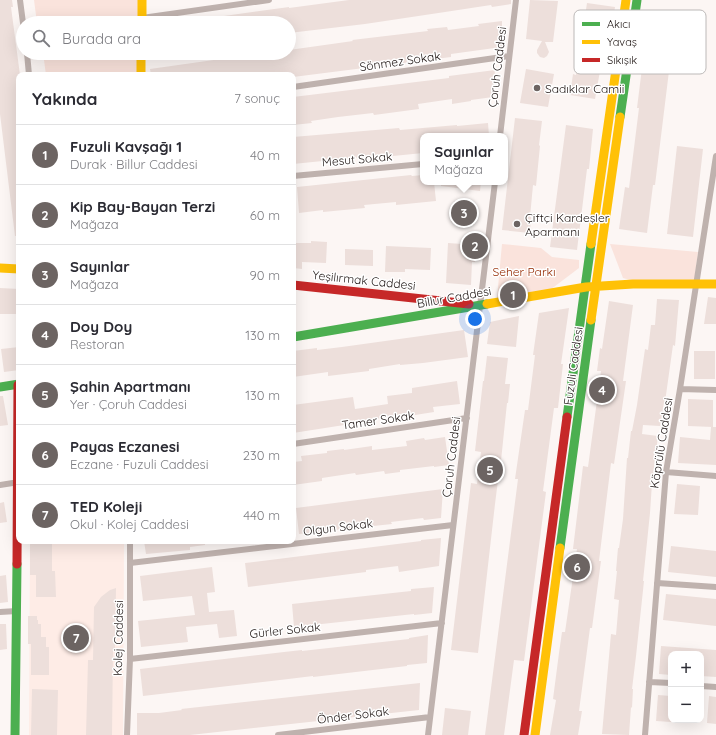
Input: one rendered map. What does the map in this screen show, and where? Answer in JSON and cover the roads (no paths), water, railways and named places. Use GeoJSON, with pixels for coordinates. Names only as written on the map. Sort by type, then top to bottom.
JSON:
{"type":"FeatureCollection","features":[{"type":"Feature","properties":{"kind":"street"},"geometry":{"type":"LineString","coordinates":[[20,0],[22,16]]}},
{"type":"Feature","properties":{"kind":"street"},"geometry":{"type":"LineString","coordinates":[[142,0],[142,16]]}},
{"type":"Feature","properties":{"kind":"street"},"geometry":{"type":"LineString","coordinates":[[167,16],[269,0]]}},
{"type":"Feature","properties":{"kind":"street","name":"Çoruh Caddesi"},"geometry":{"type":"LineString","coordinates":[[500,133],[516,0]]}},
{"type":"Feature","properties":{"kind":"street","name":"Fuzuli Caddesi"},"geometry":{"type":"LineString","coordinates":[[625,10],[626,0]]}},
{"type":"Feature","properties":{"kind":"street","name":"Fuzuli Caddesi"},"geometry":{"type":"LineString","coordinates":[[636,10],[637,0]]}},
{"type":"Feature","properties":{"kind":"street","name":"Sönmez Sokak"},"geometry":{"type":"LineString","coordinates":[[296,87],[509,56]]}},
{"type":"Feature","properties":{"kind":"street"},"geometry":{"type":"LineString","coordinates":[[28,60],[29,72]]}},
{"type":"Feature","properties":{"kind":"street"},"geometry":{"type":"LineString","coordinates":[[141,60],[141,72]]}},
{"type":"Feature","properties":{"kind":"street","name":"Fuzuli Caddesi"},"geometry":{"type":"LineString","coordinates":[[524,735],[616,74]]}},
{"type":"Feature","properties":{"kind":"street","name":"Fuzuli Caddesi"},"geometry":{"type":"LineString","coordinates":[[535,735],[626,74]]}},
{"type":"Feature","properties":{"kind":"street","name":"Köprülü Caddesi"},"geometry":{"type":"LineString","coordinates":[[645,735],[666,472],[697,284],[716,156]]}},
{"type":"Feature","properties":{"kind":"street","name":"Mesut Sokak"},"geometry":{"type":"LineString","coordinates":[[296,176],[420,164]]}},
{"type":"Feature","properties":{"kind":"street","name":"Çoruh Caddesi"},"geometry":{"type":"LineString","coordinates":[[428,735],[495,185]]}},
{"type":"Feature","properties":{"kind":"street"},"geometry":{"type":"LineString","coordinates":[[0,268],[16,269]]}},
{"type":"Feature","properties":{"kind":"street","name":"Billur Caddesi"},"geometry":{"type":"LineString","coordinates":[[296,336],[586,287],[633,284],[716,284]]}},
{"type":"Feature","properties":{"kind":"street","name":"Yeşilırmak Caddesi"},"geometry":{"type":"LineString","coordinates":[[296,285],[480,305]]}},
{"type":"Feature","properties":{"kind":"street"},"geometry":{"type":"LineString","coordinates":[[0,387],[16,384]]}},
{"type":"Feature","properties":{"kind":"street"},"geometry":{"type":"LineString","coordinates":[[680,389],[716,390]]}},
{"type":"Feature","properties":{"kind":"street","name":"Tamer Sokak"},"geometry":{"type":"LineString","coordinates":[[296,444],[467,418]]}},
{"type":"Feature","properties":{"kind":"street"},"geometry":{"type":"LineString","coordinates":[[666,472],[716,476]]}},
{"type":"Feature","properties":{"kind":"street"},"geometry":{"type":"LineString","coordinates":[[0,485],[16,482]]}},
{"type":"Feature","properties":{"kind":"street","name":"Olgun Sokak"},"geometry":{"type":"LineString","coordinates":[[296,543],[453,525]]}},
{"type":"Feature","properties":{"kind":"street"},"geometry":{"type":"LineString","coordinates":[[9,735],[15,735],[17,544]]}},
{"type":"Feature","properties":{"kind":"street","name":"Kolej Caddesi"},"geometry":{"type":"LineString","coordinates":[[127,735],[130,658],[130,544]]}},
{"type":"Feature","properties":{"kind":"street","name":"Olgun Sokak"},"geometry":{"type":"LineString","coordinates":[[130,563],[292,544]]}},
{"type":"Feature","properties":{"kind":"street"},"geometry":{"type":"LineString","coordinates":[[657,583],[716,588]]}},
{"type":"Feature","properties":{"kind":"street"},"geometry":{"type":"LineString","coordinates":[[0,612],[16,611]]}},
{"type":"Feature","properties":{"kind":"street","name":"Gürler Sokak"},"geometry":{"type":"LineString","coordinates":[[130,658],[442,623]]}},
{"type":"Feature","properties":{"kind":"street"},"geometry":{"type":"LineString","coordinates":[[649,682],[668,684]]}},
{"type":"Feature","properties":{"kind":"street"},"geometry":{"type":"LineString","coordinates":[[704,686],[716,687]]}},
{"type":"Feature","properties":{"kind":"street","name":"Önder Sokak"},"geometry":{"type":"LineString","coordinates":[[278,735],[430,717]]}},
{"type":"Feature","properties":{"kind":"place","name":"Sadıklar Camii"},"geometry":{"type":"Point","coordinates":[537,88]}},
{"type":"Feature","properties":{"kind":"place","name":"Sayınlar"},"geometry":{"type":"Point","coordinates":[464,213]}},
{"type":"Feature","properties":{"kind":"place","name":"Çiftçi Kardeşler Aparmanı"},"geometry":{"type":"Point","coordinates":[517,224]}},
{"type":"Feature","properties":{"kind":"place","name":"Kip Bay-Bayan Terzi"},"geometry":{"type":"Point","coordinates":[475,246]}},
{"type":"Feature","properties":{"kind":"place","name":"Fuzuli Kavşağı 1"},"geometry":{"type":"Point","coordinates":[513,295]}},
{"type":"Feature","properties":{"kind":"place","name":"Doy Doy"},"geometry":{"type":"Point","coordinates":[602,390]}},
{"type":"Feature","properties":{"kind":"place","name":"Şahin Apartmanı"},"geometry":{"type":"Point","coordinates":[490,470]}},
{"type":"Feature","properties":{"kind":"place","name":"Payas Eczanesi"},"geometry":{"type":"Point","coordinates":[577,567]}},
{"type":"Feature","properties":{"kind":"place","name":"TED Koleji"},"geometry":{"type":"Point","coordinates":[76,638]}},
{"type":"Feature","properties":{"kind":"park label","name":"Seher Parkı"},"geometry":{"type":"Point","coordinates":[524,271]}}]}
